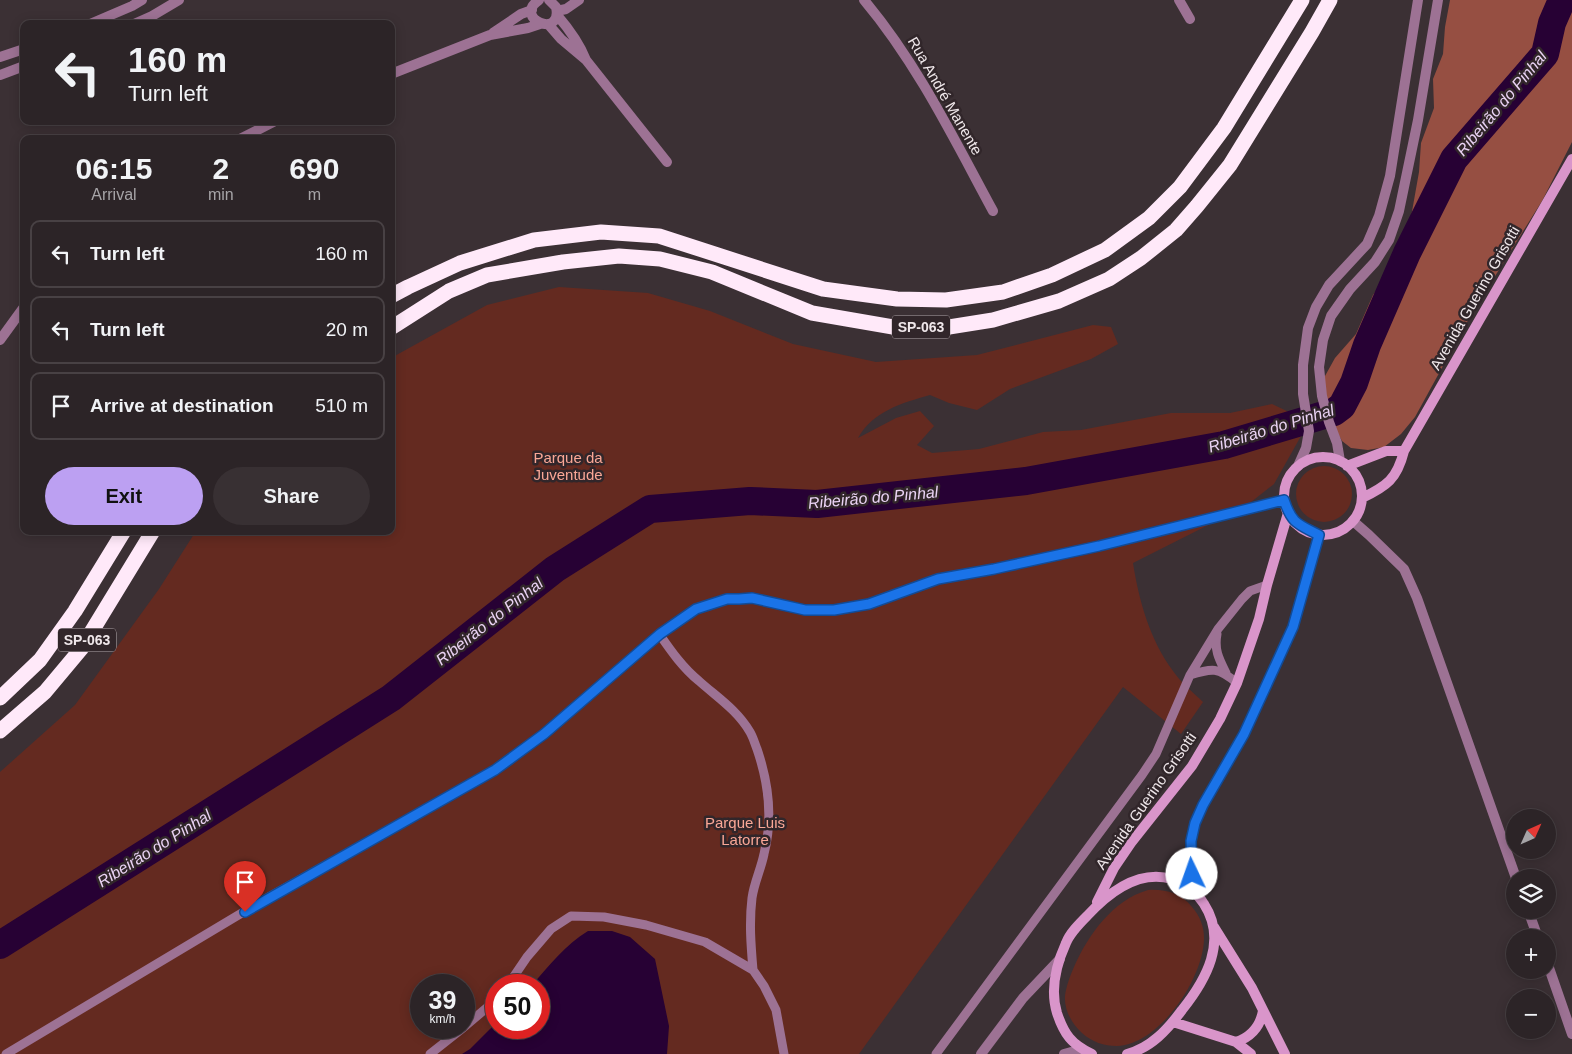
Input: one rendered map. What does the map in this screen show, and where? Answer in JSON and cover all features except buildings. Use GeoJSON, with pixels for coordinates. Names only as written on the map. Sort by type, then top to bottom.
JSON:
{"type":"FeatureCollection","features":[{"type":"Feature","properties":{"kind":"highway","name":"SP-063"},"geometry":{"type":"LineString","coordinates":[[395,294],[460,263],[534,240],[601,232],[659,236],[823,289],[897,299],[946,300],[1003,292],[1052,275],[1105,250],[1149,218],[1180,187],[1224,128],[1302,0]]}},
{"type":"Feature","properties":{"kind":"highway","name":"SP-063"},"geometry":{"type":"LineString","coordinates":[[395,325],[449,291],[487,275],[563,262],[619,256],[660,259],[703,270],[812,313],[893,327],[949,327],[993,320],[1058,301],[1109,279],[1141,258],[1176,230],[1230,165],[1330,0]]}},
{"type":"Feature","properties":{"kind":"highway","name":"SP-063"},"geometry":{"type":"LineString","coordinates":[[0,698],[40,660],[75,611],[122,535]]}},
{"type":"Feature","properties":{"kind":"highway","name":"SP-063"},"geometry":{"type":"LineString","coordinates":[[0,731],[45,692],[81,649],[151,535]]}},
{"type":"Feature","properties":{"kind":"main road","name":"Avenida Guerino Grisotti"},"geometry":{"type":"LineString","coordinates":[[1362,498],[1388,484],[1401,462],[1404,451],[1572,159]]}},
{"type":"Feature","properties":{"kind":"main road"},"geometry":{"type":"LineString","coordinates":[[1344,463],[1386,451],[1404,451]]}},
{"type":"Feature","properties":{"kind":"main road"},"geometry":{"type":"LineString","coordinates":[[1323,457],[1336,459],[1344,463],[1356,474],[1361,486],[1360,511],[1353,522],[1343,530],[1319,535],[1296,524],[1288,513],[1284,500],[1285,488],[1290,475],[1298,466],[1310,459],[1323,457]]}},
{"type":"Feature","properties":{"kind":"main road","name":"Avenida Guerino Grisotti"},"geometry":{"type":"LineString","coordinates":[[1094,908],[1114,868],[1192,766],[1220,720],[1237,682],[1259,619],[1267,584],[1288,513]]}},
{"type":"Feature","properties":{"kind":"main road"},"geometry":{"type":"LineString","coordinates":[[1193,890],[1191,841],[1195,823],[1203,805],[1244,734],[1293,627],[1319,535]]}},
{"type":"Feature","properties":{"kind":"main road"},"geometry":{"type":"LineString","coordinates":[[1092,1054],[1069,1039],[1061,1024],[1054,1002],[1054,979],[1060,959],[1066,941],[1094,908],[1109,894],[1130,882],[1150,876],[1182,883],[1193,890],[1208,911],[1214,928],[1239,966],[1286,1054]]}},
{"type":"Feature","properties":{"kind":"main road"},"geometry":{"type":"LineString","coordinates":[[1127,1054],[1139,1051],[1155,1040],[1173,1022],[1205,978],[1213,951],[1214,928]]}},
{"type":"Feature","properties":{"kind":"main road"},"geometry":{"type":"LineString","coordinates":[[1236,1042],[1245,1039],[1255,1031],[1262,1018],[1263,1011]]}},
{"type":"Feature","properties":{"kind":"main road"},"geometry":{"type":"LineString","coordinates":[[1173,1022],[1236,1042],[1251,1054]]}},
{"type":"Feature","properties":{"kind":"street"},"geometry":{"type":"LineString","coordinates":[[99,20],[142,0]]}},
{"type":"Feature","properties":{"kind":"street"},"geometry":{"type":"LineString","coordinates":[[143,20],[179,0]]}},
{"type":"Feature","properties":{"kind":"street"},"geometry":{"type":"LineString","coordinates":[[551,0],[557,13],[581,47],[586,60]]}},
{"type":"Feature","properties":{"kind":"street"},"geometry":{"type":"LineString","coordinates":[[395,72],[490,35],[552,22],[557,13],[578,0]]}},
{"type":"Feature","properties":{"kind":"street","name":"Rua André Manente"},"geometry":{"type":"LineString","coordinates":[[864,0],[883,22],[921,80],[993,211]]}},
{"type":"Feature","properties":{"kind":"street"},"geometry":{"type":"LineString","coordinates":[[1178,0],[1190,18]]}},
{"type":"Feature","properties":{"kind":"street"},"geometry":{"type":"LineString","coordinates":[[1298,466],[1306,448],[1309,431],[1303,394],[1303,365],[1308,328],[1316,307],[1329,285],[1367,244],[1379,216],[1390,176],[1418,0]]}},
{"type":"Feature","properties":{"kind":"street"},"geometry":{"type":"LineString","coordinates":[[1344,463],[1322,396],[1320,367],[1322,340],[1331,316],[1350,289],[1375,262],[1389,240],[1399,211],[1418,120],[1438,0]]}},
{"type":"Feature","properties":{"kind":"street"},"geometry":{"type":"LineString","coordinates":[[532,4],[534,18],[544,24],[586,60],[667,162]]}},
{"type":"Feature","properties":{"kind":"street"},"geometry":{"type":"LineString","coordinates":[[490,35],[532,4]]}},
{"type":"Feature","properties":{"kind":"street"},"geometry":{"type":"LineString","coordinates":[[0,57],[20,50]]}},
{"type":"Feature","properties":{"kind":"street"},"geometry":{"type":"LineString","coordinates":[[0,75],[20,68]]}},
{"type":"Feature","properties":{"kind":"street"},"geometry":{"type":"LineString","coordinates":[[248,135],[267,125]]}},
{"type":"Feature","properties":{"kind":"street"},"geometry":{"type":"LineString","coordinates":[[0,340],[20,312]]}},
{"type":"Feature","properties":{"kind":"street"},"geometry":{"type":"LineString","coordinates":[[1353,522],[1370,535],[1404,569],[1417,598],[1513,869]]}},
{"type":"Feature","properties":{"kind":"street"},"geometry":{"type":"LineString","coordinates":[[981,1054],[1023,998],[1060,959]]}},
{"type":"Feature","properties":{"kind":"street"},"geometry":{"type":"LineString","coordinates":[[1553,979],[1572,1034]]}},
{"type":"Feature","properties":{"kind":"street"},"geometry":{"type":"LineString","coordinates":[[1064,1054],[1082,1049]]}},
{"type":"Feature","properties":{"kind":"lane"},"geometry":{"type":"LineString","coordinates":[[6,1054],[262,902],[495,770],[544,734],[660,634],[696,609],[727,599],[752,598],[805,610],[834,610],[869,604],[938,579],[1099,546],[1284,500]]}},
{"type":"Feature","properties":{"kind":"lane"},"geometry":{"type":"LineString","coordinates":[[936,1054],[1156,754],[1190,675],[1218,629],[1250,591],[1267,584]]}},
{"type":"Feature","properties":{"kind":"lane"},"geometry":{"type":"LineString","coordinates":[[1218,629],[1215,645],[1217,655],[1226,673],[1237,682]]}},
{"type":"Feature","properties":{"kind":"lane"},"geometry":{"type":"LineString","coordinates":[[660,634],[674,656],[692,675],[739,715],[751,733],[761,760],[769,795],[769,819],[765,853],[752,896],[750,925],[754,970],[776,1010],[784,1054]]}},
{"type":"Feature","properties":{"kind":"lane"},"geometry":{"type":"LineString","coordinates":[[1190,675],[1212,670],[1226,673]]}},
{"type":"Feature","properties":{"kind":"lane"},"geometry":{"type":"LineString","coordinates":[[515,974],[551,929],[571,916],[604,916],[646,925],[705,942],[754,970]]}},
{"type":"Feature","properties":{"kind":"lane"},"geometry":{"type":"LineString","coordinates":[[475,1017],[485,1009]]}},
{"type":"Feature","properties":{"kind":"lane"},"geometry":{"type":"LineString","coordinates":[[430,1054],[448,1039]]}},
{"type":"Feature","properties":{"kind":"green space"},"geometry":{"type":"Polygon","coordinates":[[[559,287],[648,293],[710,311],[793,344],[876,362],[977,355],[1093,325],[1111,327],[1118,344],[1091,359],[1010,389],[977,410],[949,403],[930,395],[889,409],[872,421],[858,438],[896,418],[920,411],[934,426],[917,445],[932,453],[979,449],[1043,432],[1081,430],[1171,413],[1230,413],[1272,404],[1291,413],[1301,436],[1274,484],[1246,506],[1133,563],[1142,606],[1158,646],[1176,675],[1203,702],[1181,734],[1123,687],[859,1054],[0,1054],[0,772],[75,705],[159,589],[193,535],[395,535],[395,356],[487,305],[559,287]]]}},
{"type":"Feature","properties":{"kind":"green space"},"geometry":{"type":"Polygon","coordinates":[[[1324,466],[1339,471],[1347,479],[1352,494],[1347,509],[1339,517],[1324,522],[1309,517],[1301,509],[1296,494],[1301,479],[1309,471],[1324,466]]]}},
{"type":"Feature","properties":{"kind":"green space"},"geometry":{"type":"Polygon","coordinates":[[[1148,890],[1160,890],[1178,895],[1195,910],[1203,930],[1202,954],[1188,989],[1163,1022],[1133,1043],[1117,1046],[1103,1044],[1086,1036],[1072,1021],[1065,1001],[1067,985],[1080,955],[1103,920],[1124,902],[1148,890]]]}},
{"type":"Feature","properties":{"kind":"shaded area"},"geometry":{"type":"Polygon","coordinates":[[[1450,0],[1572,0],[1572,142],[1542,201],[1472,313],[1415,417],[1401,434],[1384,447],[1368,450],[1351,448],[1342,441],[1335,428],[1325,395],[1325,376],[1335,358],[1356,334],[1373,295],[1405,251],[1419,172],[1421,143],[1434,108],[1433,79],[1443,54],[1450,0]]]}},
{"type":"Feature","properties":{"kind":"shaded area"},"geometry":{"type":"Polygon","coordinates":[[[588,931],[612,931],[630,937],[655,959],[669,1026],[667,1054],[462,1054],[485,1034],[485,1039],[550,1039],[550,974],[542,974],[565,949],[588,931]]]}},
{"type":"Feature","properties":{"kind":"waterway","name":"Ribeirão do Pinhal"},"geometry":{"type":"LineString","coordinates":[[0,945],[391,698],[555,569],[650,509],[750,501],[817,504],[1026,481],[1224,445],[1334,412],[1342,406],[1354,383],[1367,345],[1407,253],[1454,159],[1545,54],[1552,23],[1562,0]]}},
{"type":"Feature","properties":{"kind":"route"},"geometry":{"type":"LineString","coordinates":[[245,912],[495,770],[544,734],[660,634],[696,609],[727,599],[752,598],[805,610],[834,610],[869,604],[938,579],[1099,546],[1284,500],[1288,513],[1296,524],[1319,535],[1293,627],[1244,734],[1203,805],[1195,823],[1191,841],[1192,874]]}},
{"type":"Feature","properties":{"kind":"park label","name":"Parque da Juventude"},"geometry":{"type":"Point","coordinates":[568,466]}},
{"type":"Feature","properties":{"kind":"park label","name":"Parque Luis Latorre"},"geometry":{"type":"Point","coordinates":[745,832]}}]}
